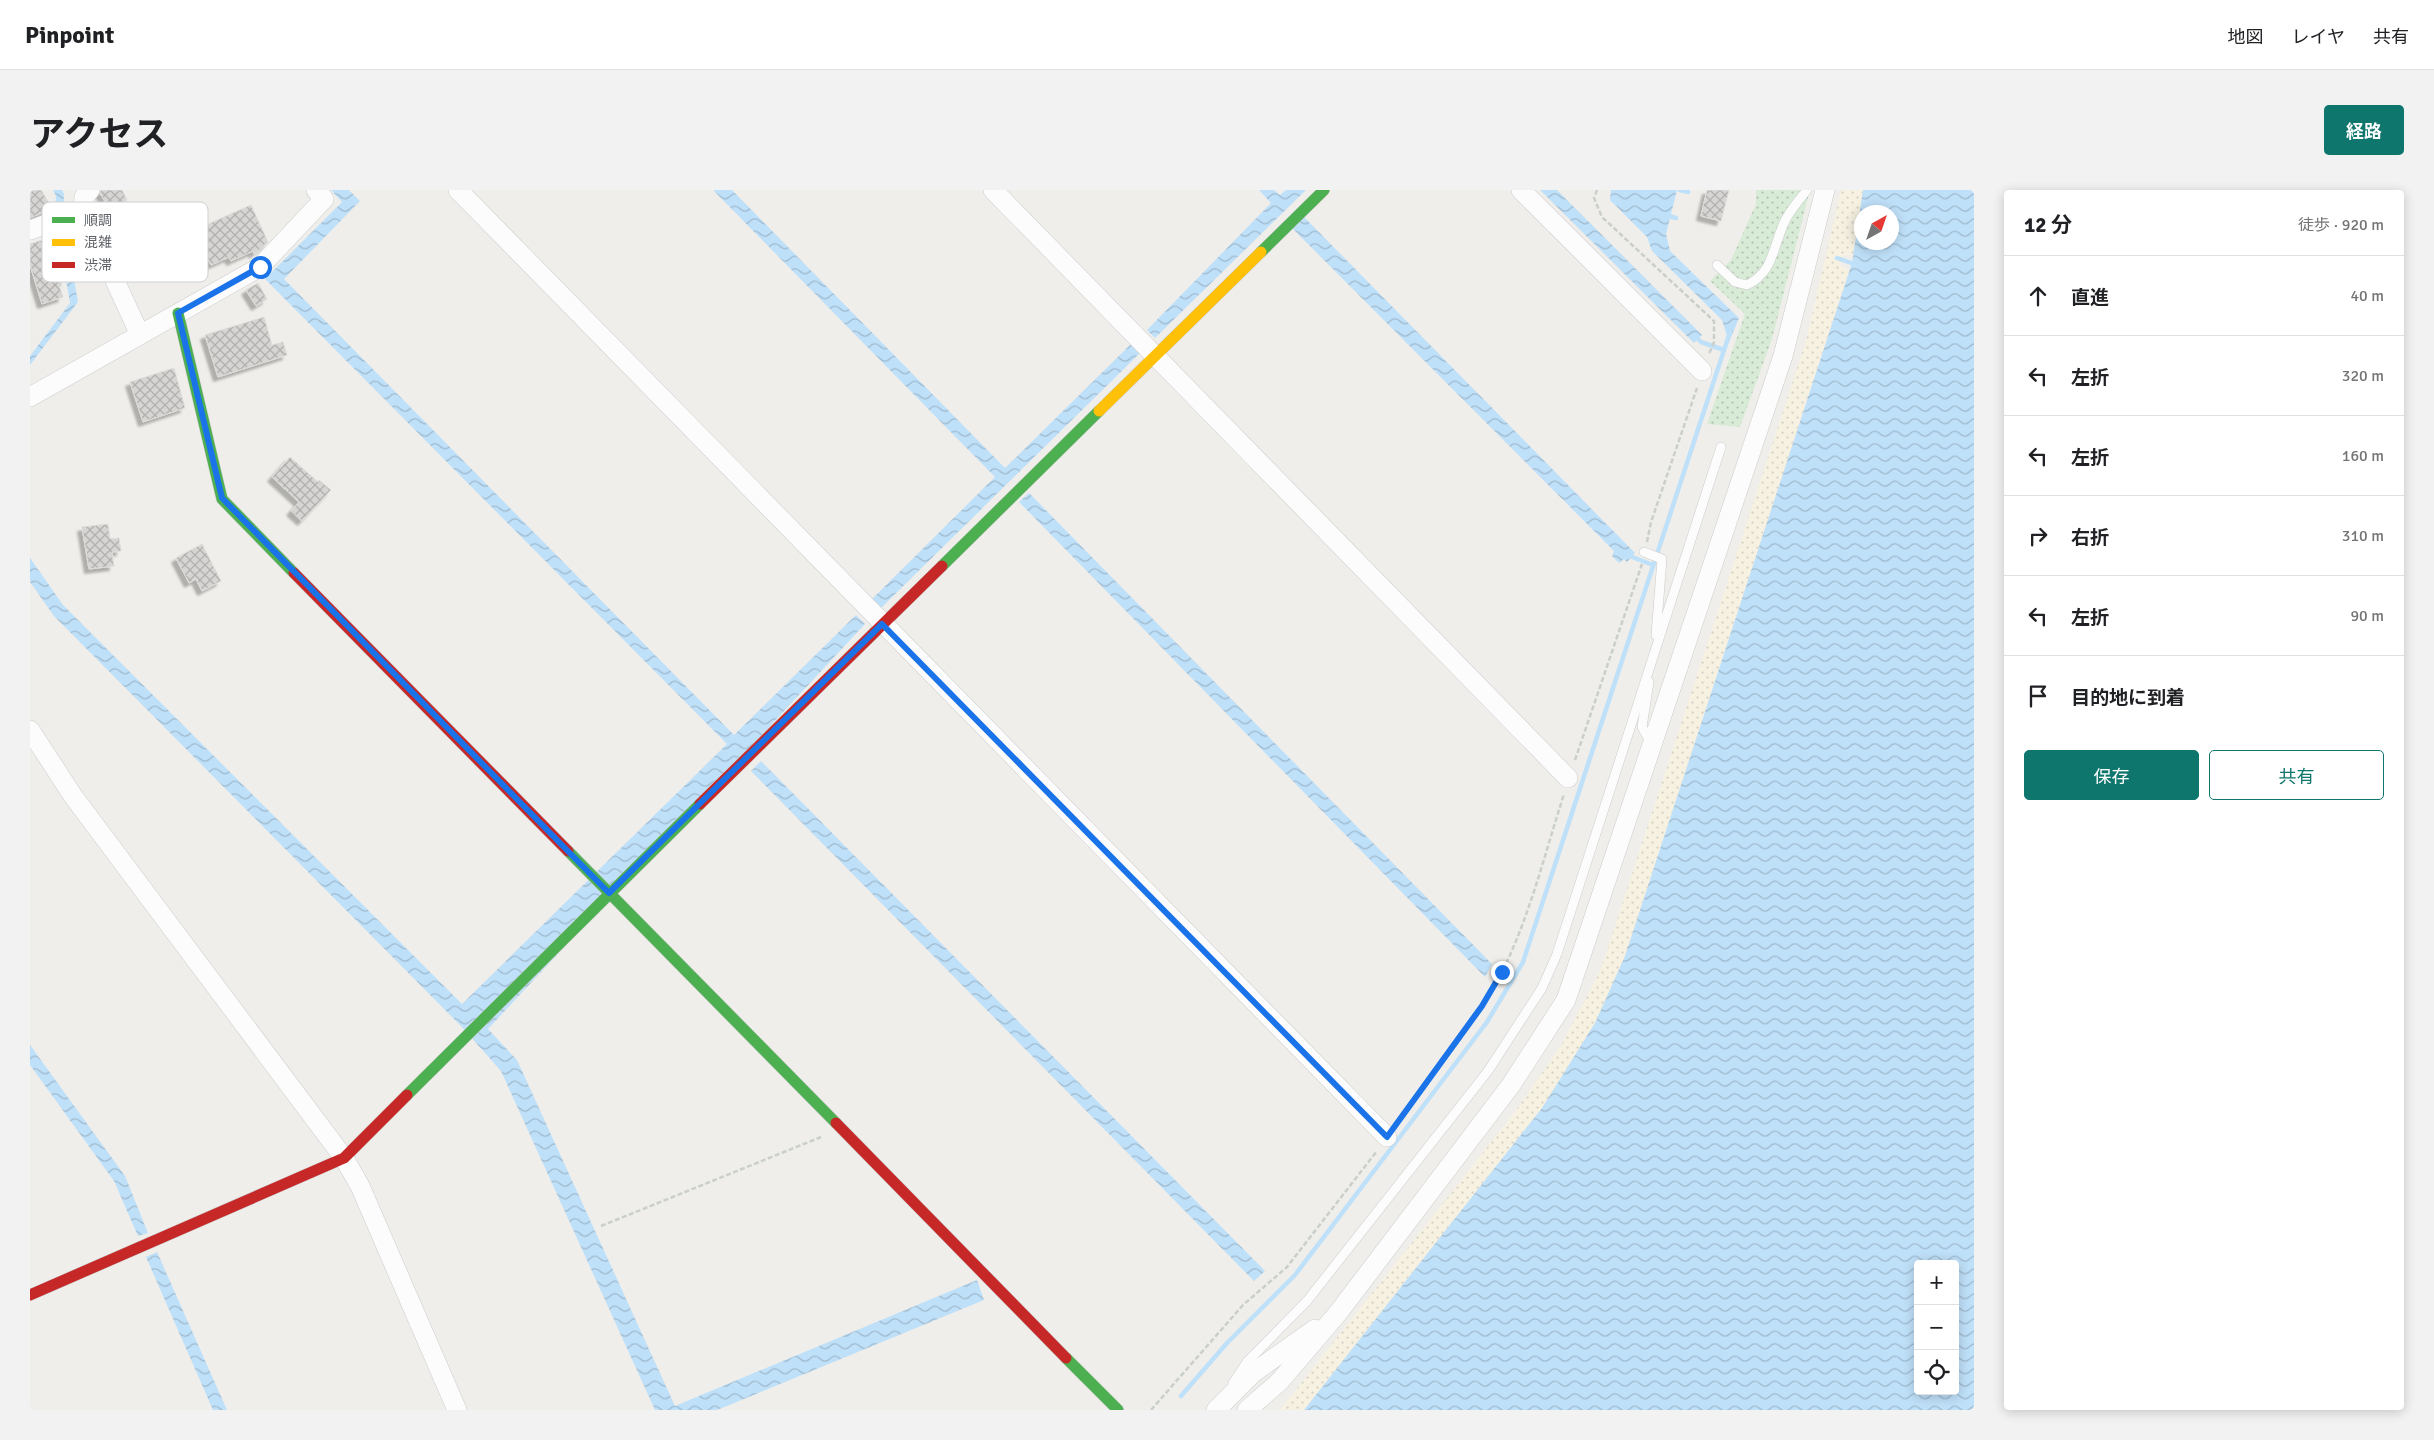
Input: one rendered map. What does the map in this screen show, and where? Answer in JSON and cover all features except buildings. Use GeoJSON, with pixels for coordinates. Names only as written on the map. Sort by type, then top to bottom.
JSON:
{"type":"FeatureCollection","features":[{"type":"Feature","properties":{"kind":"street"},"geometry":{"type":"LineString","coordinates":[[80,202],[90,190]]}},
{"type":"Feature","properties":{"kind":"street"},"geometry":{"type":"LineString","coordinates":[[30,397],[260,267],[324,199],[316,190]]}},
{"type":"Feature","properties":{"kind":"street"},"geometry":{"type":"LineString","coordinates":[[458,190],[1387,1137]]}},
{"type":"Feature","properties":{"kind":"street"},"geometry":{"type":"LineString","coordinates":[[993,190],[1568,778]]}},
{"type":"Feature","properties":{"kind":"street"},"geometry":{"type":"LineString","coordinates":[[30,1295],[344,1158],[609,893],[1324,190]]}},
{"type":"Feature","properties":{"kind":"street"},"geometry":{"type":"LineString","coordinates":[[1521,190],[1702,371]]}},
{"type":"Feature","properties":{"kind":"street"},"geometry":{"type":"LineString","coordinates":[[1247,1410],[1280,1381],[1338,1313],[1511,1085],[1566,1000],[1783,356],[1825,190]]}},
{"type":"Feature","properties":{"kind":"street"},"geometry":{"type":"LineString","coordinates":[[30,230],[42,226]]}},
{"type":"Feature","properties":{"kind":"street"},"geometry":{"type":"LineString","coordinates":[[108,282],[140,334]]}},
{"type":"Feature","properties":{"kind":"street"},"geometry":{"type":"LineString","coordinates":[[178,313],[222,498],[1118,1410]]}},
{"type":"Feature","properties":{"kind":"street"},"geometry":{"type":"LineString","coordinates":[[30,730],[73,796],[344,1158],[360,1186],[457,1410]]}},
{"type":"Feature","properties":{"kind":"street"},"geometry":{"type":"LineString","coordinates":[[1216,1410],[1253,1374],[1338,1313]]}},
{"type":"Feature","properties":{"kind":"lane"},"geometry":{"type":"LineString","coordinates":[[1717,265],[1735,282],[1747,285],[1757,281],[1771,262],[1786,219],[1807,190]]}},
{"type":"Feature","properties":{"kind":"lane"},"geometry":{"type":"LineString","coordinates":[[1216,1410],[1247,1362],[1307,1301],[1488,1071],[1542,988],[1557,954],[1721,447]]}},
{"type":"Feature","properties":{"kind":"lane"},"geometry":{"type":"LineString","coordinates":[[1644,552],[1662,559],[1655,650],[1642,728],[1653,746]]}},
{"type":"Feature","properties":{"kind":"path"},"geometry":{"type":"LineString","coordinates":[[1597,190],[1594,198],[1602,217],[1714,321],[1714,342],[1702,371],[1651,522],[1644,552]]}},
{"type":"Feature","properties":{"kind":"path"},"geometry":{"type":"LineString","coordinates":[[1151,1410],[1243,1306],[1287,1267],[1387,1137],[1482,1006],[1502,972],[1521,930],[1568,778],[1641,565]]}},
{"type":"Feature","properties":{"kind":"path"},"geometry":{"type":"LineString","coordinates":[[601,1226],[841,1129]]}},
{"type":"Feature","properties":{"kind":"green space"},"geometry":{"type":"Polygon","coordinates":[[[1756,190],[1810,190],[1772,339],[1740,427],[1707,424],[1745,314],[1710,281],[1731,260],[1756,204],[1756,190]]]}},
{"type":"Feature","properties":{"kind":"sand"},"geometry":{"type":"Polygon","coordinates":[[[1841,190],[1863,190],[1861,205],[1854,205],[1855,255],[1844,255],[1840,265],[1849,271],[1625,956],[1595,1023],[1542,1108],[1304,1410],[1280,1410],[1514,1113],[1562,1044],[1601,969],[1806,341],[1841,190]]]}},
{"type":"Feature","properties":{"kind":"water"},"geometry":{"type":"Polygon","coordinates":[[[53,190],[62,190],[64,202],[56,202],[56,196],[53,190]]]}},
{"type":"Feature","properties":{"kind":"water"},"geometry":{"type":"Polygon","coordinates":[[[331,190],[349,190],[360,201],[284,279],[734,735],[856,615],[865,624],[488,1029],[517,1060],[675,1406],[977,1280],[984,1300],[717,1410],[655,1410],[501,1071],[461,1026],[54,616],[30,582],[30,558],[63,605],[462,1004],[727,744],[265,279],[342,202],[331,190]]]}},
{"type":"Feature","properties":{"kind":"water"},"geometry":{"type":"Polygon","coordinates":[[[713,190],[732,190],[1005,468],[1131,344],[1140,353],[881,608],[872,599],[995,477],[713,190]]]}},
{"type":"Feature","properties":{"kind":"water"},"geometry":{"type":"Polygon","coordinates":[[[1259,190],[1274,190],[1280,195],[1286,190],[1306,190],[1155,338],[1147,330],[1271,203],[1259,190]]]}},
{"type":"Feature","properties":{"kind":"water"},"geometry":{"type":"Polygon","coordinates":[[[1540,190],[1557,190],[1702,335],[1694,343],[1540,190]]]}},
{"type":"Feature","properties":{"kind":"water"},"geometry":{"type":"Polygon","coordinates":[[[1611,190],[1677,190],[1666,234],[1670,251],[1739,318],[1729,342],[1722,320],[1652,251],[1647,237],[1610,200],[1611,190]]]}},
{"type":"Feature","properties":{"kind":"water"},"geometry":{"type":"Polygon","coordinates":[[[1863,190],[1974,190],[1974,1410],[1304,1410],[1542,1108],[1595,1023],[1625,956],[1852,263],[1854,250],[1899,250],[1899,205],[1861,205],[1863,190]]]}},
{"type":"Feature","properties":{"kind":"water"},"geometry":{"type":"Polygon","coordinates":[[[1303,216],[1635,553],[1627,562],[1624,559],[1619,563],[1612,556],[1614,551],[1291,227],[1303,216]]]}},
{"type":"Feature","properties":{"kind":"water"},"geometry":{"type":"Polygon","coordinates":[[[66,282],[75,282],[78,302],[30,365],[30,356],[70,303],[66,282]]]}},
{"type":"Feature","properties":{"kind":"water"},"geometry":{"type":"Polygon","coordinates":[[[1029,493],[1492,964],[1485,977],[1019,502],[1029,493]]]}},
{"type":"Feature","properties":{"kind":"water"},"geometry":{"type":"Polygon","coordinates":[[[761,761],[1265,1271],[1254,1281],[751,771],[761,761]]]}},
{"type":"Feature","properties":{"kind":"water"},"geometry":{"type":"Polygon","coordinates":[[[30,1045],[125,1176],[148,1233],[138,1236],[114,1181],[30,1065],[30,1045]]]}},
{"type":"Feature","properties":{"kind":"water"},"geometry":{"type":"Polygon","coordinates":[[[157,1252],[227,1410],[213,1410],[146,1257],[157,1252]]]}},
{"type":"Feature","properties":{"kind":"waterway"},"geometry":{"type":"LineString","coordinates":[[1680,190],[1688,192]]}},
{"type":"Feature","properties":{"kind":"waterway"},"geometry":{"type":"LineString","coordinates":[[1665,215],[1676,218]]}},
{"type":"Feature","properties":{"kind":"waterway"},"geometry":{"type":"LineString","coordinates":[[1837,258],[1857,265]]}},
{"type":"Feature","properties":{"kind":"waterway"},"geometry":{"type":"LineString","coordinates":[[1181,1396],[1227,1343],[1295,1275],[1487,1022],[1523,962],[1730,332]]}},
{"type":"Feature","properties":{"kind":"waterway"},"geometry":{"type":"LineString","coordinates":[[1695,336],[1701,342],[1724,350]]}},
{"type":"Feature","properties":{"kind":"waterway"},"geometry":{"type":"LineString","coordinates":[[1627,555],[1653,565]]}},
{"type":"Feature","properties":{"kind":"traffic: fast"},"geometry":{"type":"LineString","coordinates":[[1261,252],[1324,190]]}},
{"type":"Feature","properties":{"kind":"traffic: fast"},"geometry":{"type":"LineString","coordinates":[[178,313],[222,499],[294,573]]}},
{"type":"Feature","properties":{"kind":"traffic: fast"},"geometry":{"type":"LineString","coordinates":[[942,566],[1099,411]]}},
{"type":"Feature","properties":{"kind":"traffic: fast"},"geometry":{"type":"LineString","coordinates":[[407,1095],[700,804]]}},
{"type":"Feature","properties":{"kind":"traffic: fast"},"geometry":{"type":"LineString","coordinates":[[568,851],[836,1123]]}},
{"type":"Feature","properties":{"kind":"traffic: fast"},"geometry":{"type":"LineString","coordinates":[[1066,1358],[1118,1410]]}},
{"type":"Feature","properties":{"kind":"traffic: slow"},"geometry":{"type":"LineString","coordinates":[[1099,411],[1261,252]]}},
{"type":"Feature","properties":{"kind":"traffic: jam"},"geometry":{"type":"LineString","coordinates":[[700,804],[942,566]]}},
{"type":"Feature","properties":{"kind":"traffic: jam"},"geometry":{"type":"LineString","coordinates":[[294,573],[568,851]]}},
{"type":"Feature","properties":{"kind":"traffic: jam"},"geometry":{"type":"LineString","coordinates":[[30,1295],[344,1158],[407,1095]]}},
{"type":"Feature","properties":{"kind":"traffic: jam"},"geometry":{"type":"LineString","coordinates":[[836,1123],[1066,1358]]}},
{"type":"Feature","properties":{"kind":"route"},"geometry":{"type":"LineString","coordinates":[[260,267],[178,313],[222,498],[609,893],[882,624],[1387,1137],[1482,1006],[1502,972]]}}]}
